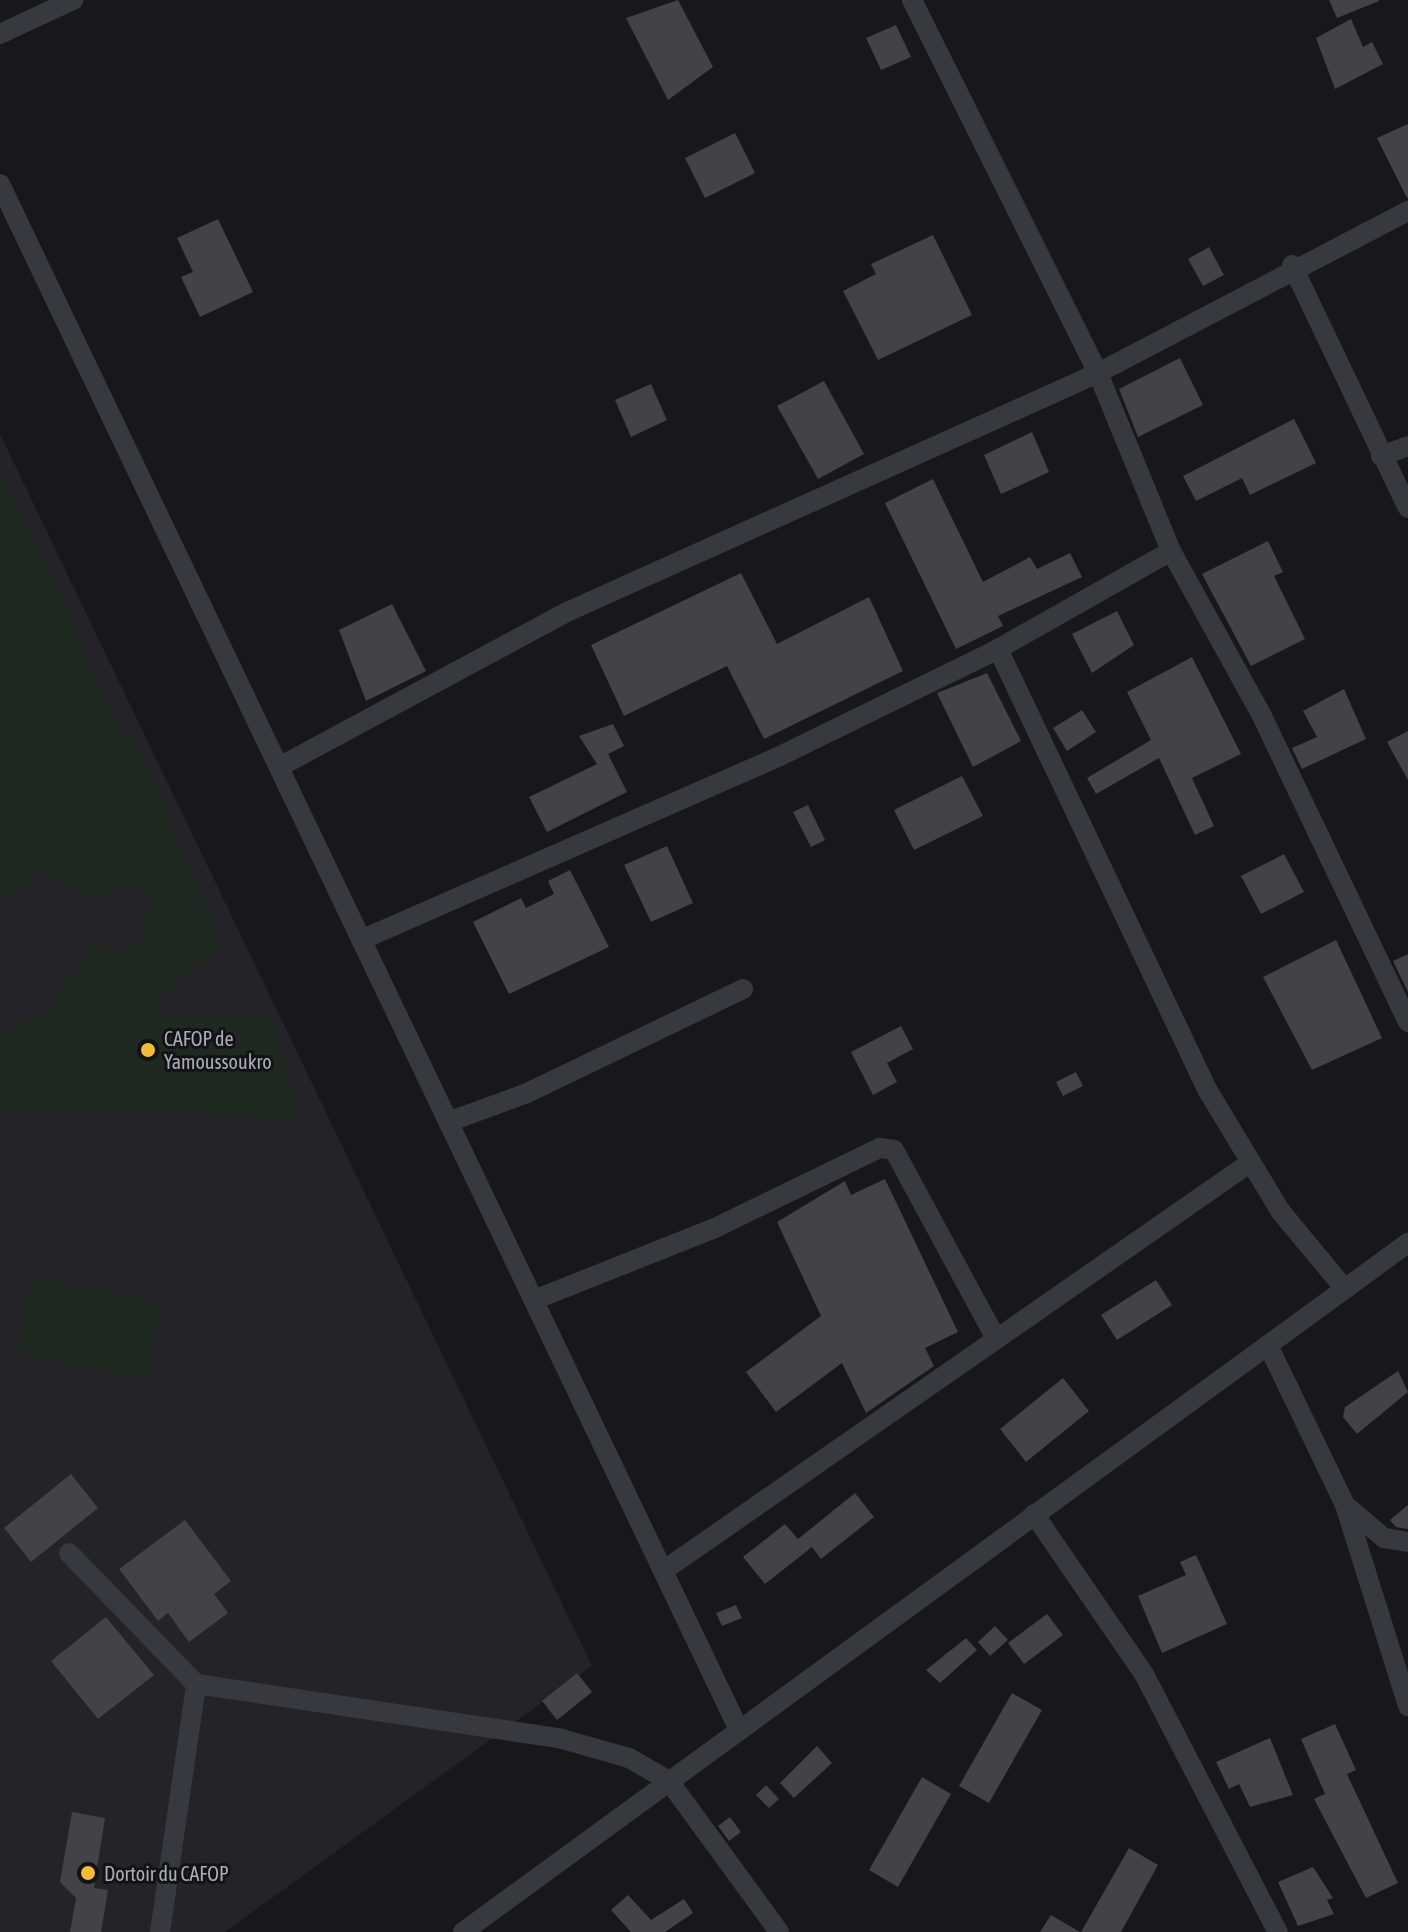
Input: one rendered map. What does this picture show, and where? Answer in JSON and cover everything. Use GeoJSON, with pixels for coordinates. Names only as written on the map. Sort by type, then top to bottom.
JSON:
{"type":"FeatureCollection","features":[{"type":"Feature","properties":{"kind":"street"},"geometry":{"type":"LineString","coordinates":[[0,34],[73,0]]}},
{"type":"Feature","properties":{"kind":"street"},"geometry":{"type":"LineString","coordinates":[[912,0],[1098,373],[1171,551],[1262,716],[1408,1022]]}},
{"type":"Feature","properties":{"kind":"street"},"geometry":{"type":"LineString","coordinates":[[0,184],[739,1730]]}},
{"type":"Feature","properties":{"kind":"street"},"geometry":{"type":"LineString","coordinates":[[279,767],[567,612],[1098,373],[1189,329],[1292,265],[1408,211]]}},
{"type":"Feature","properties":{"kind":"street"},"geometry":{"type":"LineString","coordinates":[[1292,265],[1408,508]]}},
{"type":"Feature","properties":{"kind":"street"},"geometry":{"type":"LineString","coordinates":[[1381,456],[1408,446]]}},
{"type":"Feature","properties":{"kind":"street"},"geometry":{"type":"LineString","coordinates":[[361,940],[778,757],[998,649],[1171,551]]}},
{"type":"Feature","properties":{"kind":"street"},"geometry":{"type":"LineString","coordinates":[[998,649],[1208,1091],[1281,1212],[1345,1289]]}},
{"type":"Feature","properties":{"kind":"street"},"geometry":{"type":"LineString","coordinates":[[448,1122],[525,1094],[743,989]]}},
{"type":"Feature","properties":{"kind":"street"},"geometry":{"type":"LineString","coordinates":[[534,1300],[715,1228],[880,1148],[894,1150],[996,1339]]}},
{"type":"Feature","properties":{"kind":"street"},"geometry":{"type":"LineString","coordinates":[[663,1571],[1251,1162]]}},
{"type":"Feature","properties":{"kind":"street"},"geometry":{"type":"LineString","coordinates":[[463,1932],[1408,1243]]}},
{"type":"Feature","properties":{"kind":"street"},"geometry":{"type":"LineString","coordinates":[[1268,1345],[1345,1505],[1408,1706]]}},
{"type":"Feature","properties":{"kind":"street"},"geometry":{"type":"LineString","coordinates":[[1345,1505],[1384,1538],[1408,1542]]}},
{"type":"Feature","properties":{"kind":"street"},"geometry":{"type":"LineString","coordinates":[[1034,1514],[1144,1674],[1278,1932]]}},
{"type":"Feature","properties":{"kind":"street"},"geometry":{"type":"LineString","coordinates":[[69,1553],[196,1684],[562,1739],[629,1758],[669,1781],[779,1932]]}},
{"type":"Feature","properties":{"kind":"street"},"geometry":{"type":"LineString","coordinates":[[160,1932],[196,1684]]}},
{"type":"Feature","properties":{"kind":"shaded area","name":"CAFOP de Yamoussoukro"},"geometry":{"type":"Polygon","coordinates":[[[0,434],[592,1666],[225,1932],[0,1932],[0,434]]]}},
{"type":"Feature","properties":{"kind":"shaded area"},"geometry":{"type":"Polygon","coordinates":[[[0,476],[51,572],[104,700],[146,764],[222,944],[160,996],[157,1019],[270,1015],[296,1104],[293,1118],[0,1108],[0,1032],[50,1008],[92,944],[123,952],[138,945],[149,907],[144,886],[116,885],[93,899],[39,871],[0,903],[0,476]]]}},
{"type":"Feature","properties":{"kind":"shaded area"},"geometry":{"type":"Polygon","coordinates":[[[31,1277],[161,1302],[147,1380],[16,1354],[31,1277]]]}},
{"type":"Feature","properties":{"kind":"building"},"geometry":{"type":"Polygon","coordinates":[[[678,0],[713,67],[668,100],[626,18],[678,0]]]}},
{"type":"Feature","properties":{"kind":"building"},"geometry":{"type":"Polygon","coordinates":[[[1329,0],[1379,0],[1379,1],[1337,18],[1329,0]]]}},
{"type":"Feature","properties":{"kind":"building"},"geometry":{"type":"Polygon","coordinates":[[[1351,19],[1363,47],[1372,42],[1383,64],[1335,89],[1316,38],[1351,19]]]}},
{"type":"Feature","properties":{"kind":"building"},"geometry":{"type":"Polygon","coordinates":[[[896,25],[911,57],[881,70],[866,38],[896,25]]]}},
{"type":"Feature","properties":{"kind":"building"},"geometry":{"type":"Polygon","coordinates":[[[1408,124],[1408,198],[1407,198],[1377,138],[1408,124]]]}},
{"type":"Feature","properties":{"kind":"building"},"geometry":{"type":"Polygon","coordinates":[[[735,133],[755,173],[705,198],[685,158],[735,133]]]}},
{"type":"Feature","properties":{"kind":"building"},"geometry":{"type":"Polygon","coordinates":[[[218,219],[253,292],[200,317],[181,277],[193,272],[177,238],[218,219]]]}},
{"type":"Feature","properties":{"kind":"building"},"geometry":{"type":"Polygon","coordinates":[[[933,235],[972,315],[878,360],[843,291],[876,274],[871,264],[933,235]]]}},
{"type":"Feature","properties":{"kind":"building"},"geometry":{"type":"Polygon","coordinates":[[[1209,247],[1224,275],[1203,286],[1188,259],[1209,247]]]}},
{"type":"Feature","properties":{"kind":"building"},"geometry":{"type":"Polygon","coordinates":[[[1180,358],[1203,405],[1138,437],[1119,389],[1180,358]]]}},
{"type":"Feature","properties":{"kind":"building"},"geometry":{"type":"Polygon","coordinates":[[[824,381],[864,454],[818,479],[777,406],[824,381]]]}},
{"type":"Feature","properties":{"kind":"building"},"geometry":{"type":"Polygon","coordinates":[[[651,384],[667,420],[631,437],[615,400],[651,384]]]}},
{"type":"Feature","properties":{"kind":"building"},"geometry":{"type":"Polygon","coordinates":[[[1294,419],[1316,463],[1250,495],[1242,478],[1196,501],[1183,476],[1294,419]]]}},
{"type":"Feature","properties":{"kind":"building"},"geometry":{"type":"Polygon","coordinates":[[[1032,432],[1049,472],[1001,494],[984,455],[1032,432]]]}},
{"type":"Feature","properties":{"kind":"building"},"geometry":{"type":"Polygon","coordinates":[[[933,479],[983,582],[1030,557],[1037,569],[1070,553],[1082,577],[998,616],[1003,626],[956,649],[885,503],[933,479]]]}},
{"type":"Feature","properties":{"kind":"building"},"geometry":{"type":"Polygon","coordinates":[[[1268,541],[1283,572],[1274,576],[1305,639],[1251,666],[1202,574],[1268,541]]]}},
{"type":"Feature","properties":{"kind":"building"},"geometry":{"type":"Polygon","coordinates":[[[741,573],[777,644],[869,597],[903,671],[764,739],[727,666],[624,716],[591,645],[741,573]]]}},
{"type":"Feature","properties":{"kind":"building"},"geometry":{"type":"Polygon","coordinates":[[[392,604],[426,671],[366,701],[339,630],[392,604]]]}},
{"type":"Feature","properties":{"kind":"building"},"geometry":{"type":"Polygon","coordinates":[[[1117,611],[1134,645],[1092,673],[1072,634],[1117,611]]]}},
{"type":"Feature","properties":{"kind":"building"},"geometry":{"type":"Polygon","coordinates":[[[1192,657],[1241,754],[1192,778],[1214,826],[1195,835],[1159,758],[1096,794],[1087,778],[1151,740],[1127,692],[1192,657]]]}},
{"type":"Feature","properties":{"kind":"building"},"geometry":{"type":"Polygon","coordinates":[[[987,673],[1021,741],[973,767],[937,693],[987,673]]]}},
{"type":"Feature","properties":{"kind":"building"},"geometry":{"type":"Polygon","coordinates":[[[1344,689],[1366,739],[1302,769],[1292,748],[1317,737],[1303,711],[1344,689]]]}},
{"type":"Feature","properties":{"kind":"building"},"geometry":{"type":"Polygon","coordinates":[[[1082,710],[1096,732],[1067,751],[1053,728],[1082,710]]]}},
{"type":"Feature","properties":{"kind":"building"},"geometry":{"type":"Polygon","coordinates":[[[613,724],[624,746],[608,754],[627,792],[547,832],[529,797],[597,764],[579,736],[613,724]]]}},
{"type":"Feature","properties":{"kind":"building"},"geometry":{"type":"Polygon","coordinates":[[[1408,731],[1408,780],[1387,742],[1408,731]]]}},
{"type":"Feature","properties":{"kind":"building"},"geometry":{"type":"Polygon","coordinates":[[[962,776],[983,816],[914,850],[894,810],[962,776]]]}},
{"type":"Feature","properties":{"kind":"building"},"geometry":{"type":"Polygon","coordinates":[[[808,805],[825,840],[811,847],[793,812],[808,805]]]}},
{"type":"Feature","properties":{"kind":"building"},"geometry":{"type":"Polygon","coordinates":[[[667,846],[693,903],[651,922],[624,865],[667,846]]]}},
{"type":"Feature","properties":{"kind":"building"},"geometry":{"type":"Polygon","coordinates":[[[1284,854],[1304,892],[1261,914],[1241,876],[1284,854]]]}},
{"type":"Feature","properties":{"kind":"building"},"geometry":{"type":"Polygon","coordinates":[[[570,870],[609,947],[509,994],[473,922],[521,898],[526,908],[554,894],[548,881],[570,870]]]}},
{"type":"Feature","properties":{"kind":"building"},"geometry":{"type":"Polygon","coordinates":[[[1336,940],[1382,1038],[1312,1070],[1263,977],[1336,940]]]}},
{"type":"Feature","properties":{"kind":"building"},"geometry":{"type":"Polygon","coordinates":[[[1408,954],[1408,992],[1393,961],[1408,954]]]}},
{"type":"Feature","properties":{"kind":"building"},"geometry":{"type":"Polygon","coordinates":[[[901,1026],[913,1049],[887,1063],[897,1082],[873,1095],[851,1052],[901,1026]]]}},
{"type":"Feature","properties":{"kind":"building"},"geometry":{"type":"Polygon","coordinates":[[[1076,1072],[1083,1086],[1063,1096],[1056,1082],[1076,1072]]]}},
{"type":"Feature","properties":{"kind":"building"},"geometry":{"type":"Polygon","coordinates":[[[885,1179],[958,1332],[925,1348],[934,1366],[866,1413],[842,1363],[776,1412],[746,1372],[821,1316],[777,1222],[845,1181],[851,1195],[885,1179]]]}},
{"type":"Feature","properties":{"kind":"building"},"geometry":{"type":"Polygon","coordinates":[[[1156,1280],[1172,1305],[1117,1340],[1101,1315],[1156,1280]]]}},
{"type":"Feature","properties":{"kind":"building"},"geometry":{"type":"Polygon","coordinates":[[[1398,1371],[1408,1392],[1357,1434],[1343,1417],[1345,1407],[1398,1371]]]}},
{"type":"Feature","properties":{"kind":"building"},"geometry":{"type":"Polygon","coordinates":[[[1063,1378],[1089,1411],[1026,1462],[1000,1429],[1063,1378]]]}},
{"type":"Feature","properties":{"kind":"building"},"geometry":{"type":"Polygon","coordinates":[[[71,1474],[98,1508],[31,1562],[4,1528],[71,1474]]]}},
{"type":"Feature","properties":{"kind":"building"},"geometry":{"type":"Polygon","coordinates":[[[855,1493],[874,1517],[821,1559],[812,1547],[765,1584],[743,1557],[785,1524],[798,1539],[855,1493]]]}},
{"type":"Feature","properties":{"kind":"building"},"geometry":{"type":"Polygon","coordinates":[[[1408,1505],[1408,1529],[1396,1527],[1390,1520],[1408,1505]]]}},
{"type":"Feature","properties":{"kind":"building"},"geometry":{"type":"Polygon","coordinates":[[[185,1520],[231,1581],[214,1594],[228,1613],[189,1642],[168,1613],[158,1621],[119,1569],[185,1520]]]}},
{"type":"Feature","properties":{"kind":"building"},"geometry":{"type":"Polygon","coordinates":[[[1196,1555],[1227,1624],[1162,1653],[1138,1596],[1186,1575],[1180,1562],[1196,1555]]]}},
{"type":"Feature","properties":{"kind":"building"},"geometry":{"type":"Polygon","coordinates":[[[736,1605],[742,1618],[722,1626],[716,1613],[736,1605]]]}},
{"type":"Feature","properties":{"kind":"building"},"geometry":{"type":"Polygon","coordinates":[[[1047,1614],[1063,1635],[1024,1664],[1008,1643],[1047,1614]]]}},
{"type":"Feature","properties":{"kind":"building"},"geometry":{"type":"Polygon","coordinates":[[[106,1617],[154,1675],[98,1719],[51,1661],[106,1617]]]}},
{"type":"Feature","properties":{"kind":"building"},"geometry":{"type":"Polygon","coordinates":[[[995,1626],[1008,1640],[990,1656],[978,1642],[995,1626]]]}},
{"type":"Feature","properties":{"kind":"building"},"geometry":{"type":"Polygon","coordinates":[[[966,1638],[977,1650],[940,1683],[926,1670],[966,1638]]]}},
{"type":"Feature","properties":{"kind":"building"},"geometry":{"type":"Polygon","coordinates":[[[577,1673],[592,1692],[557,1720],[542,1701],[577,1673]]]}},
{"type":"Feature","properties":{"kind":"building"},"geometry":{"type":"Polygon","coordinates":[[[1012,1693],[1042,1710],[989,1803],[959,1786],[1012,1693]]]}},
{"type":"Feature","properties":{"kind":"building"},"geometry":{"type":"Polygon","coordinates":[[[1335,1724],[1356,1770],[1347,1774],[1398,1883],[1366,1898],[1314,1799],[1325,1794],[1301,1739],[1335,1724]]]}},
{"type":"Feature","properties":{"kind":"building"},"geometry":{"type":"Polygon","coordinates":[[[1270,1738],[1293,1795],[1250,1807],[1239,1784],[1229,1789],[1216,1762],[1270,1738]]]}},
{"type":"Feature","properties":{"kind":"building"},"geometry":{"type":"Polygon","coordinates":[[[817,1746],[832,1763],[794,1798],[780,1783],[817,1746]]]}},
{"type":"Feature","properties":{"kind":"building"},"geometry":{"type":"Polygon","coordinates":[[[922,1777],[951,1794],[898,1887],[869,1870],[922,1777]]]}},
{"type":"Feature","properties":{"kind":"building"},"geometry":{"type":"Polygon","coordinates":[[[766,1785],[779,1799],[769,1808],[756,1795],[766,1785]]]}},
{"type":"Feature","properties":{"kind":"building"},"geometry":{"type":"Polygon","coordinates":[[[72,1812],[105,1818],[94,1888],[108,1890],[101,1932],[70,1932],[76,1898],[60,1882],[72,1812]]]}},
{"type":"Feature","properties":{"kind":"building"},"geometry":{"type":"Polygon","coordinates":[[[730,1817],[741,1832],[729,1841],[718,1826],[730,1817]]]}},
{"type":"Feature","properties":{"kind":"building"},"geometry":{"type":"Polygon","coordinates":[[[1129,1848],[1158,1865],[1121,1932],[1081,1932],[1129,1848]]]}},
{"type":"Feature","properties":{"kind":"building"},"geometry":{"type":"Polygon","coordinates":[[[1313,1867],[1333,1898],[1327,1900],[1334,1914],[1298,1926],[1278,1882],[1313,1867]]]}},
{"type":"Feature","properties":{"kind":"building"},"geometry":{"type":"Polygon","coordinates":[[[628,1895],[651,1920],[684,1899],[693,1913],[665,1932],[631,1932],[611,1910],[628,1895]]]}},
{"type":"Feature","properties":{"kind":"building"},"geometry":{"type":"Polygon","coordinates":[[[1051,1915],[1080,1932],[1040,1932],[1051,1915]]]}},
{"type":"Feature","properties":{"kind":"place","name":"CAFOP de Yamoussoukro"},"geometry":{"type":"Point","coordinates":[148,1050]}},
{"type":"Feature","properties":{"kind":"place","name":"Dortoir du CAFOP"},"geometry":{"type":"Point","coordinates":[88,1873]}}]}
